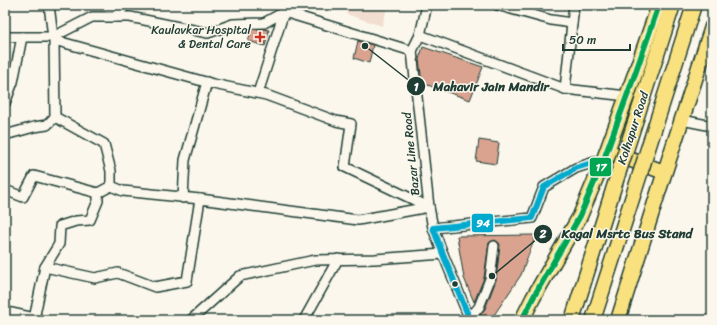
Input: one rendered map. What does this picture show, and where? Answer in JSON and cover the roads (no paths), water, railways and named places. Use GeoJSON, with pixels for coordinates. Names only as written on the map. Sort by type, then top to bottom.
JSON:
{"type":"FeatureCollection","features":[{"type":"Feature","properties":{"kind":"highway"},"geometry":{"type":"LineString","coordinates":[[522,320],[580,216],[627,96],[658,5]]}},
{"type":"Feature","properties":{"kind":"highway","name":"Kolhapur Road"},"geometry":{"type":"LineString","coordinates":[[572,320],[673,5]]}},
{"type":"Feature","properties":{"kind":"highway"},"geometry":{"type":"LineString","coordinates":[[593,320],[694,5]]}},
{"type":"Feature","properties":{"kind":"highway"},"geometry":{"type":"LineString","coordinates":[[618,320],[664,172],[712,27]]}},
{"type":"Feature","properties":{"kind":"highway"},"geometry":{"type":"LineString","coordinates":[[605,155],[664,172]]}},
{"type":"Feature","properties":{"kind":"main road"},"geometry":{"type":"LineString","coordinates":[[5,313],[36,320]]}},
{"type":"Feature","properties":{"kind":"street"},"geometry":{"type":"LineString","coordinates":[[49,5],[53,37]]}},
{"type":"Feature","properties":{"kind":"street"},"geometry":{"type":"LineString","coordinates":[[115,17],[126,5]]}},
{"type":"Feature","properties":{"kind":"street"},"geometry":{"type":"LineString","coordinates":[[284,7],[412,51],[420,35],[427,5]]}},
{"type":"Feature","properties":{"kind":"street"},"geometry":{"type":"LineString","coordinates":[[497,5],[551,20],[572,23]]}},
{"type":"Feature","properties":{"kind":"street"},"geometry":{"type":"LineString","coordinates":[[565,89],[574,5]]}},
{"type":"Feature","properties":{"kind":"street"},"geometry":{"type":"LineString","coordinates":[[5,36],[53,37],[92,17],[130,18],[208,33],[233,24],[264,23],[284,7]]}},
{"type":"Feature","properties":{"kind":"street"},"geometry":{"type":"LineString","coordinates":[[258,93],[284,7]]}},
{"type":"Feature","properties":{"kind":"street"},"geometry":{"type":"LineString","coordinates":[[420,35],[565,89],[627,96]]}},
{"type":"Feature","properties":{"kind":"street"},"geometry":{"type":"LineString","coordinates":[[5,103],[14,82],[22,37]]}},
{"type":"Feature","properties":{"kind":"street"},"geometry":{"type":"LineString","coordinates":[[5,135],[47,125],[55,118],[54,40],[207,82],[258,93],[336,121],[351,124],[345,167],[429,207]]}},
{"type":"Feature","properties":{"kind":"street","name":"Bazar Line Road"},"geometry":{"type":"LineString","coordinates":[[412,51],[429,207],[434,228],[443,254],[470,320]]}},
{"type":"Feature","properties":{"kind":"street"},"geometry":{"type":"LineString","coordinates":[[183,198],[185,160],[207,82]]}},
{"type":"Feature","properties":{"kind":"street"},"geometry":{"type":"LineString","coordinates":[[55,118],[104,144],[111,171],[111,186]]}},
{"type":"Feature","properties":{"kind":"street"},"geometry":{"type":"LineString","coordinates":[[682,120],[712,126]]}},
{"type":"Feature","properties":{"kind":"street"},"geometry":{"type":"LineString","coordinates":[[434,228],[532,218],[544,187],[576,168],[605,155]]}},
{"type":"Feature","properties":{"kind":"street"},"geometry":{"type":"LineString","coordinates":[[5,190],[23,197],[34,176],[98,193],[111,186]]}},
{"type":"Feature","properties":{"kind":"street"},"geometry":{"type":"LineString","coordinates":[[111,186],[123,191],[200,199],[358,220],[429,207]]}},
{"type":"Feature","properties":{"kind":"street"},"geometry":{"type":"LineString","coordinates":[[36,320],[45,267],[59,244],[60,226],[76,221],[90,220],[98,201],[98,193]]}},
{"type":"Feature","properties":{"kind":"street"},"geometry":{"type":"LineString","coordinates":[[45,267],[95,278],[118,273],[154,287],[187,281],[200,199]]}},
{"type":"Feature","properties":{"kind":"street"},"geometry":{"type":"LineString","coordinates":[[470,320],[479,307],[490,279],[494,246]]}},
{"type":"Feature","properties":{"kind":"street"},"geometry":{"type":"LineString","coordinates":[[191,320],[240,276],[314,260],[443,254]]}},
{"type":"Feature","properties":{"kind":"street"},"geometry":{"type":"LineString","coordinates":[[304,320],[338,259]]}},
{"type":"Feature","properties":{"kind":"place","name":"Kaulavkar Hospital & Dental Care"},"geometry":{"type":"Point","coordinates":[260,37]}},
{"type":"Feature","properties":{"kind":"place","name":"Mahavir Jain Mandir"},"geometry":{"type":"Point","coordinates":[365,46]}},
{"type":"Feature","properties":{"kind":"place","name":"Kagal Msrtc Bus Stand"},"geometry":{"type":"Point","coordinates":[492,276]}}]}
